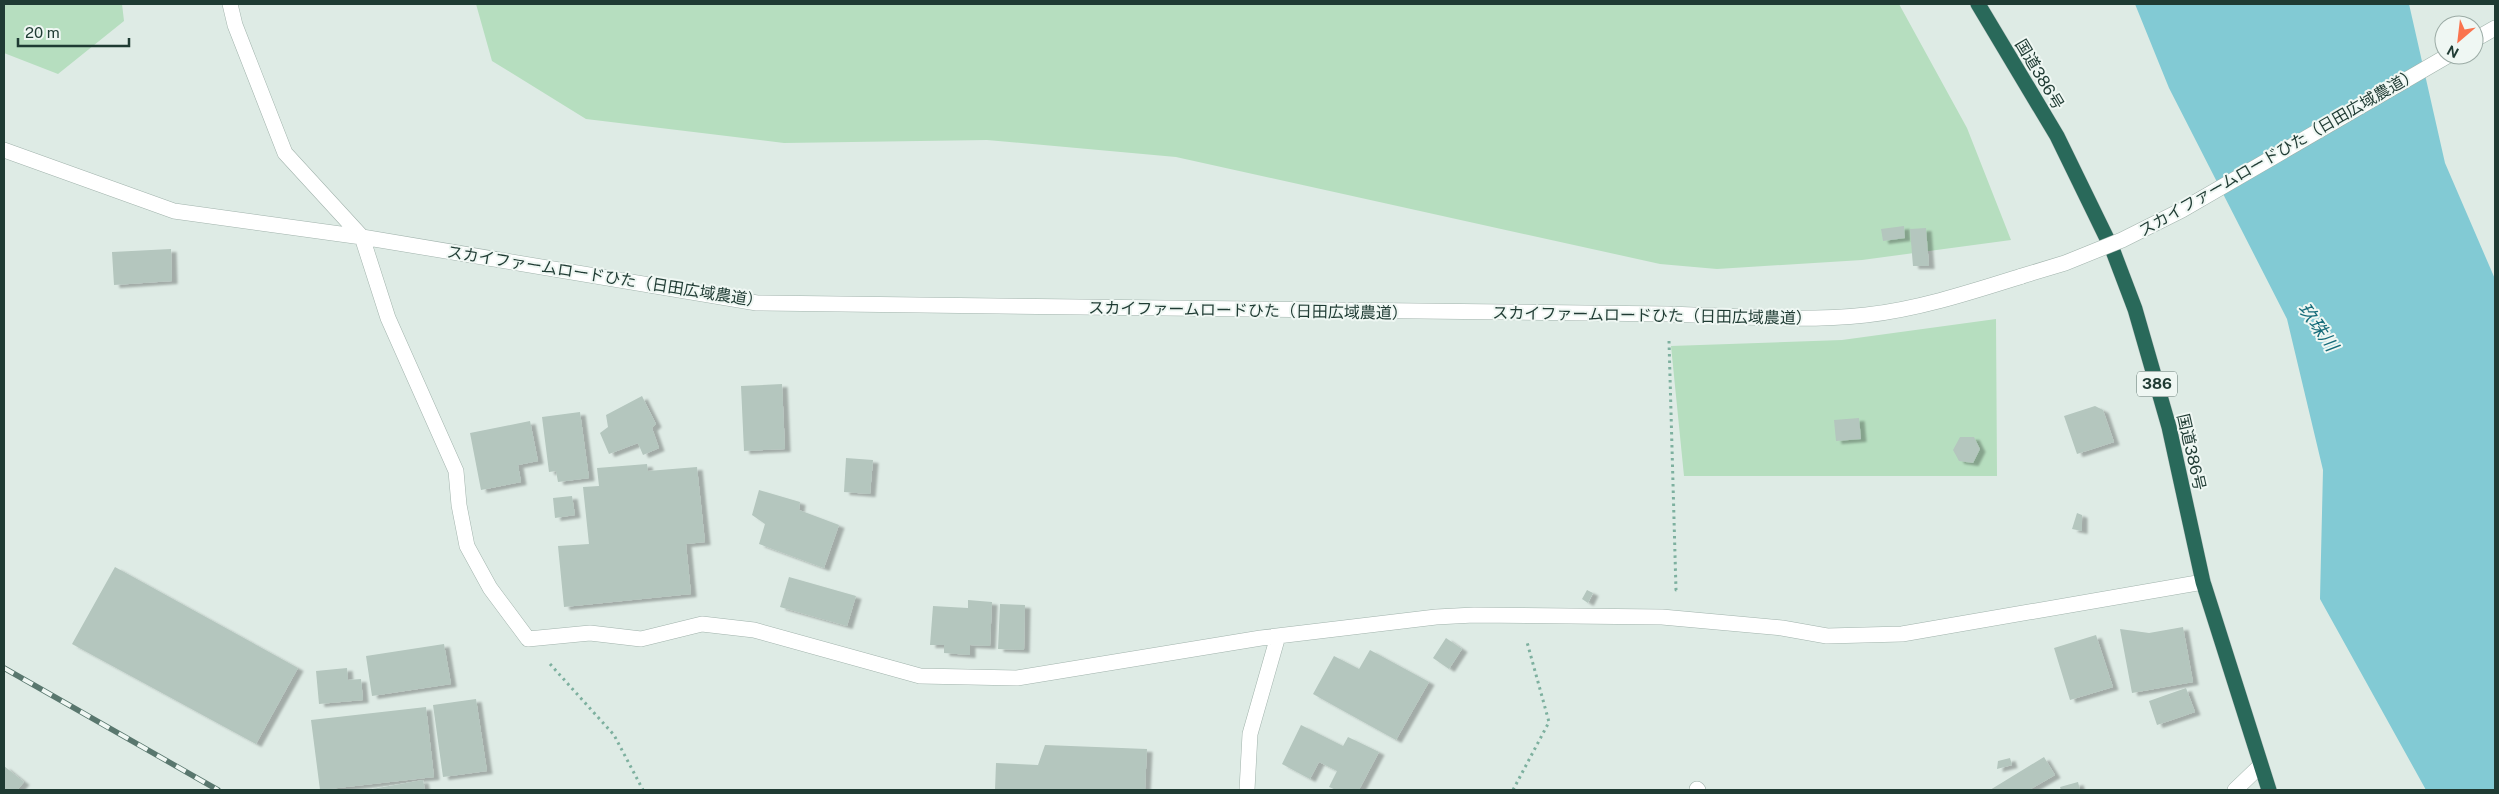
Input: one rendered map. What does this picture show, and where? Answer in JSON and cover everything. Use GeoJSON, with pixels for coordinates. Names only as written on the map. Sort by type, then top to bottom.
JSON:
{"type":"FeatureCollection","features":[{"type":"Feature","properties":{"kind":"highway","name":"国道386号"},"geometry":{"type":"LineString","coordinates":[[1978,4],[2057,136],[2114,251],[2135,309],[2169,427],[2203,582],[2269,790]]}},
{"type":"Feature","properties":{"kind":"street"},"geometry":{"type":"LineString","coordinates":[[230,4],[235,25],[285,152],[362,237],[388,318],[456,471],[459,505],[466,546],[490,588],[528,639],[590,633],[641,639],[702,624],[754,630],[920,676],[1017,678],[1278,636],[1436,617],[1519,615],[1662,617],[1782,628],[1827,636],[1902,634],[2203,582]]}},
{"type":"Feature","properties":{"kind":"street"},"geometry":{"type":"LineString","coordinates":[[2484,34],[2495,28]]}},
{"type":"Feature","properties":{"kind":"street","name":"スカイファームロードひた（日田広域農道）"},"geometry":{"type":"LineString","coordinates":[[4,150],[174,210],[362,237],[757,303],[1668,314],[1806,319],[1868,315],[1950,299],[2065,263],[2122,240],[2182,210],[2434,64]]}},
{"type":"Feature","properties":{"kind":"street"},"geometry":{"type":"LineString","coordinates":[[1247,790],[1250,734],[1278,636]]}},
{"type":"Feature","properties":{"kind":"street"},"geometry":{"type":"LineString","coordinates":[[2235,790],[2260,766]]}},
{"type":"Feature","properties":{"kind":"path"},"geometry":{"type":"LineString","coordinates":[[1668,314],[1676,590],[1685,592]]}},
{"type":"Feature","properties":{"kind":"path"},"geometry":{"type":"LineString","coordinates":[[1513,790],[1549,722],[1519,615]]}},
{"type":"Feature","properties":{"kind":"path"},"geometry":{"type":"LineString","coordinates":[[528,639],[614,735],[643,790]]}},
{"type":"Feature","properties":{"kind":"green space"},"geometry":{"type":"Polygon","coordinates":[[[4,4],[122,4],[124,21],[58,74],[4,53],[4,4]]]}},
{"type":"Feature","properties":{"kind":"green space"},"geometry":{"type":"Polygon","coordinates":[[[476,4],[1899,4],[1967,128],[2011,240],[1862,260],[1717,269],[1660,264],[1176,157],[987,140],[784,143],[586,119],[492,61],[476,4]]]}},
{"type":"Feature","properties":{"kind":"green space"},"geometry":{"type":"Polygon","coordinates":[[[1996,319],[1997,476],[1684,476],[1671,346],[1842,340],[1996,319]]]}},
{"type":"Feature","properties":{"kind":"water","name":"玖珠川"},"geometry":{"type":"Polygon","coordinates":[[[2135,4],[2409,4],[2445,163],[2495,279],[2495,790],[2426,790],[2320,599],[2323,470],[2287,319],[2169,88],[2135,4]]]}},
{"type":"Feature","properties":{"kind":"building"},"geometry":{"type":"Polygon","coordinates":[[[1904,226],[1905,238],[1883,241],[1881,229],[1904,226]]]}},
{"type":"Feature","properties":{"kind":"building"},"geometry":{"type":"Polygon","coordinates":[[[1926,228],[1929,266],[1913,266],[1910,229],[1926,228]]]}},
{"type":"Feature","properties":{"kind":"building"},"geometry":{"type":"Polygon","coordinates":[[[171,249],[172,281],[114,285],[112,252],[171,249]]]}},
{"type":"Feature","properties":{"kind":"building"},"geometry":{"type":"Polygon","coordinates":[[[782,384],[785,449],[744,451],[741,386],[782,384]]]}},
{"type":"Feature","properties":{"kind":"building"},"geometry":{"type":"Polygon","coordinates":[[[642,396],[656,424],[652,428],[659,448],[643,455],[638,443],[609,454],[600,433],[608,427],[606,415],[642,396]]]}},
{"type":"Feature","properties":{"kind":"building"},"geometry":{"type":"Polygon","coordinates":[[[2095,406],[2103,410],[2114,442],[2077,454],[2064,416],[2095,406]]]}},
{"type":"Feature","properties":{"kind":"building"},"geometry":{"type":"Polygon","coordinates":[[[580,412],[589,478],[558,482],[556,471],[549,472],[542,417],[580,412]]]}},
{"type":"Feature","properties":{"kind":"building"},"geometry":{"type":"Polygon","coordinates":[[[1859,418],[1861,439],[1836,441],[1834,420],[1859,418]]]}},
{"type":"Feature","properties":{"kind":"building"},"geometry":{"type":"Polygon","coordinates":[[[530,421],[538,461],[518,465],[521,482],[481,490],[470,433],[530,421]]]}},
{"type":"Feature","properties":{"kind":"building"},"geometry":{"type":"Polygon","coordinates":[[[1960,437],[1974,437],[1980,449],[1973,463],[1959,461],[1953,450],[1960,437]]]}},
{"type":"Feature","properties":{"kind":"building"},"geometry":{"type":"Polygon","coordinates":[[[846,458],[873,460],[870,494],[844,492],[846,458]]]}},
{"type":"Feature","properties":{"kind":"building"},"geometry":{"type":"Polygon","coordinates":[[[647,464],[648,471],[697,467],[705,542],[686,544],[691,594],[564,607],[558,546],[589,544],[583,487],[599,486],[597,468],[647,464]]]}},
{"type":"Feature","properties":{"kind":"building"},"geometry":{"type":"Polygon","coordinates":[[[759,490],[800,502],[799,510],[839,525],[824,568],[759,544],[765,524],[752,515],[759,490]]]}},
{"type":"Feature","properties":{"kind":"building"},"geometry":{"type":"Polygon","coordinates":[[[572,496],[575,515],[555,518],[553,498],[572,496]]]}},
{"type":"Feature","properties":{"kind":"building"},"geometry":{"type":"Polygon","coordinates":[[[2077,513],[2082,515],[2082,531],[2072,529],[2077,513]]]}},
{"type":"Feature","properties":{"kind":"building"},"geometry":{"type":"Polygon","coordinates":[[[115,567],[298,668],[256,744],[72,644],[115,567]]]}},
{"type":"Feature","properties":{"kind":"building"},"geometry":{"type":"Polygon","coordinates":[[[789,577],[856,596],[847,626],[780,607],[789,577]]]}},
{"type":"Feature","properties":{"kind":"building"},"geometry":{"type":"Polygon","coordinates":[[[1587,590],[1593,593],[1588,603],[1582,599],[1587,590]]]}},
{"type":"Feature","properties":{"kind":"building"},"geometry":{"type":"Polygon","coordinates":[[[968,600],[992,602],[990,646],[970,645],[970,655],[944,653],[944,645],[930,645],[933,606],[968,608],[968,600]]]}},
{"type":"Feature","properties":{"kind":"building"},"geometry":{"type":"Polygon","coordinates":[[[1000,604],[1025,605],[1024,650],[998,649],[1000,604]]]}},
{"type":"Feature","properties":{"kind":"building"},"geometry":{"type":"Polygon","coordinates":[[[2183,627],[2193,682],[2132,693],[2120,629],[2149,633],[2183,627]]]}},
{"type":"Feature","properties":{"kind":"building"},"geometry":{"type":"Polygon","coordinates":[[[2096,635],[2113,687],[2070,700],[2054,648],[2096,635]]]}},
{"type":"Feature","properties":{"kind":"building"},"geometry":{"type":"Polygon","coordinates":[[[1446,638],[1462,649],[1449,669],[1433,658],[1446,638]]]}},
{"type":"Feature","properties":{"kind":"building"},"geometry":{"type":"Polygon","coordinates":[[[444,644],[451,684],[372,696],[366,656],[444,644]]]}},
{"type":"Feature","properties":{"kind":"building"},"geometry":{"type":"Polygon","coordinates":[[[1370,650],[1429,682],[1396,740],[1313,694],[1334,656],[1359,669],[1370,650]]]}},
{"type":"Feature","properties":{"kind":"building"},"geometry":{"type":"Polygon","coordinates":[[[347,668],[348,680],[361,679],[363,700],[319,704],[316,671],[347,668]]]}},
{"type":"Feature","properties":{"kind":"building"},"geometry":{"type":"Polygon","coordinates":[[[2186,688],[2195,712],[2157,725],[2149,701],[2186,688]]]}},
{"type":"Feature","properties":{"kind":"building"},"geometry":{"type":"Polygon","coordinates":[[[476,699],[487,771],[443,777],[433,705],[476,699]]]}},
{"type":"Feature","properties":{"kind":"building"},"geometry":{"type":"Polygon","coordinates":[[[426,707],[434,777],[320,790],[311,720],[426,707]]]}},
{"type":"Feature","properties":{"kind":"building"},"geometry":{"type":"Polygon","coordinates":[[[1301,725],[1343,746],[1348,737],[1379,752],[1359,790],[1336,790],[1329,787],[1337,771],[1319,762],[1310,779],[1282,764],[1301,725]]]}},
{"type":"Feature","properties":{"kind":"building"},"geometry":{"type":"Polygon","coordinates":[[[1045,745],[1147,749],[1145,790],[995,790],[996,763],[1038,765],[1045,745]]]}},
{"type":"Feature","properties":{"kind":"building"},"geometry":{"type":"Polygon","coordinates":[[[2044,757],[2055,775],[2029,790],[1990,790],[2044,757]]]}},
{"type":"Feature","properties":{"kind":"building"},"geometry":{"type":"Polygon","coordinates":[[[2010,758],[2012,765],[1997,769],[1998,761],[2010,758]]]}},
{"type":"Feature","properties":{"kind":"building"},"geometry":{"type":"Polygon","coordinates":[[[4,766],[24,782],[18,789],[20,790],[4,790],[4,766]]]}},
{"type":"Feature","properties":{"kind":"building"},"geometry":{"type":"Polygon","coordinates":[[[423,780],[425,790],[372,790],[372,789],[423,780]]]}},
{"type":"Feature","properties":{"kind":"building"},"geometry":{"type":"Polygon","coordinates":[[[2078,782],[2080,790],[2061,790],[2060,787],[2078,782]]]}},
{"type":"Feature","properties":{"kind":"railway"},"geometry":{"type":"LineString","coordinates":[[4,668],[218,790]]}}]}
